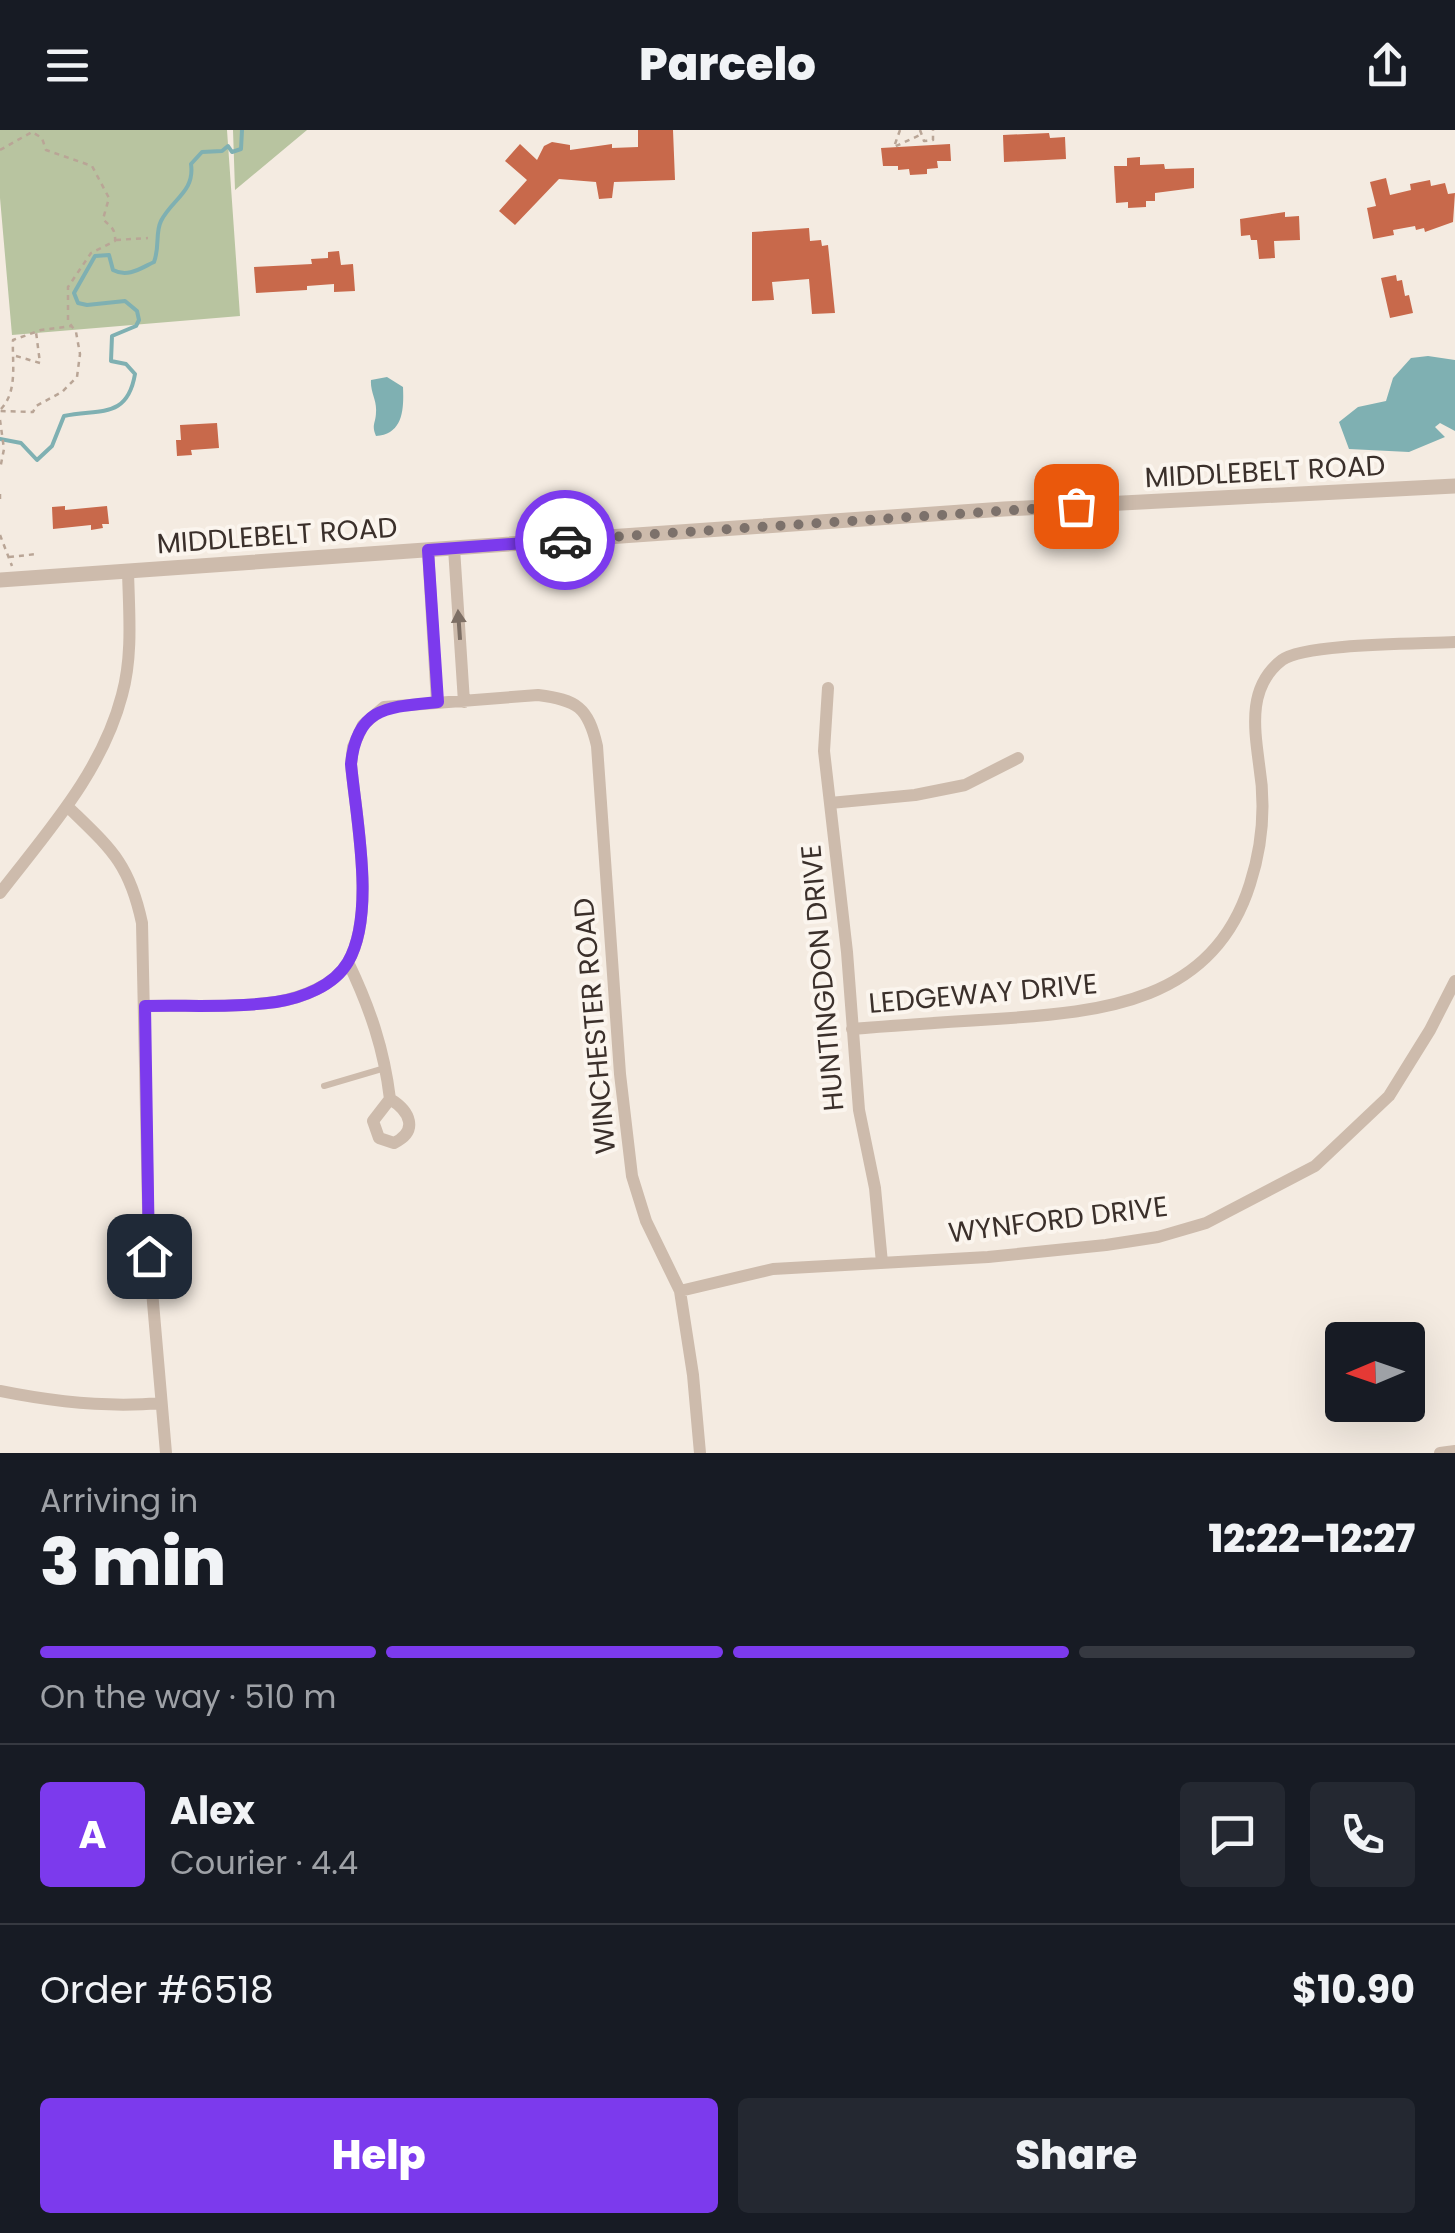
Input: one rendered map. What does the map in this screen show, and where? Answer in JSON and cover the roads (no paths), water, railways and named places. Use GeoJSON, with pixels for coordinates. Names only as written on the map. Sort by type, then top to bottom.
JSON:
{"type":"FeatureCollection","features":[{"type":"Feature","properties":{"kind":"street","name":"MIDDLEBELT ROAD"},"geometry":{"type":"LineString","coordinates":[[8,580],[1004,509],[1455,486]]}},
{"type":"Feature","properties":{"kind":"street"},"geometry":{"type":"LineString","coordinates":[[451,702],[454,548]]}},
{"type":"Feature","properties":{"kind":"street"},"geometry":{"type":"LineString","coordinates":[[428,550],[451,702]]}},
{"type":"Feature","properties":{"kind":"street"},"geometry":{"type":"LineString","coordinates":[[0,893],[67,806],[101,753],[122,696],[130,638],[128,571]]}},
{"type":"Feature","properties":{"kind":"street","name":"LEDGEWAY DRIVE"},"geometry":{"type":"LineString","coordinates":[[852,1028],[1058,1014],[1114,1007],[1164,990],[1211,955],[1240,916],[1260,854],[1263,788],[1255,718],[1256,694],[1262,680],[1285,658],[1313,650],[1455,642]]}},
{"type":"Feature","properties":{"kind":"street","name":"HUNTINGDON DRIVE"},"geometry":{"type":"LineString","coordinates":[[828,688],[824,751],[859,1110],[875,1188],[882,1262]]}},
{"type":"Feature","properties":{"kind":"street","name":"WINCHESTER ROAD"},"geometry":{"type":"LineString","coordinates":[[348,962],[361,916],[351,764],[352,747],[362,725],[384,707],[538,695],[578,705],[591,722],[597,746],[620,1074],[632,1176],[646,1221],[680,1291],[700,1453]]}},
{"type":"Feature","properties":{"kind":"street"},"geometry":{"type":"LineString","coordinates":[[830,803],[915,795],[965,784],[1018,758]]}},
{"type":"Feature","properties":{"kind":"street"},"geometry":{"type":"LineString","coordinates":[[67,806],[116,856],[134,886],[142,924],[149,1256],[166,1453]]}},
{"type":"Feature","properties":{"kind":"street"},"geometry":{"type":"LineString","coordinates":[[145,1006],[249,1004],[304,996],[333,979],[348,962],[367,1002],[386,1068],[390,1099]]}},
{"type":"Feature","properties":{"kind":"street","name":"WYNFORD DRIVE"},"geometry":{"type":"LineString","coordinates":[[680,1291],[773,1269],[988,1257],[1158,1237],[1206,1222],[1315,1166],[1390,1096],[1455,981]]}},
{"type":"Feature","properties":{"kind":"street"},"geometry":{"type":"LineString","coordinates":[[0,1391],[53,1402],[161,1403]]}},
{"type":"Feature","properties":{"kind":"street"},"geometry":{"type":"LineString","coordinates":[[1440,1453],[1455,1451]]}},
{"type":"Feature","properties":{"kind":"lane"},"geometry":{"type":"LineString","coordinates":[[324,1086],[386,1068]]}},
{"type":"Feature","properties":{"kind":"water"},"geometry":{"type":"Polygon","coordinates":[[[1411,358],[1455,360],[1455,431],[1440,423],[1435,427],[1445,437],[1409,452],[1349,449],[1339,422],[1358,407],[1386,401],[1393,378],[1411,358]]]}},
{"type":"Feature","properties":{"kind":"water"},"geometry":{"type":"Polygon","coordinates":[[[387,377],[403,387],[402,412],[392,431],[376,436],[371,380],[387,377]]]}},
{"type":"Feature","properties":{"kind":"waterway"},"geometry":{"type":"LineString","coordinates":[[0,439],[21,443],[37,460],[52,446],[64,416],[109,410],[125,399],[135,374],[126,364],[111,361],[112,336],[136,326],[137,311],[125,301],[78,303],[74,293],[95,256],[109,255],[113,270],[124,273],[154,262],[159,226],[190,182],[191,164],[202,152],[222,151],[228,146],[232,152],[241,149],[242,130]]}}]}
